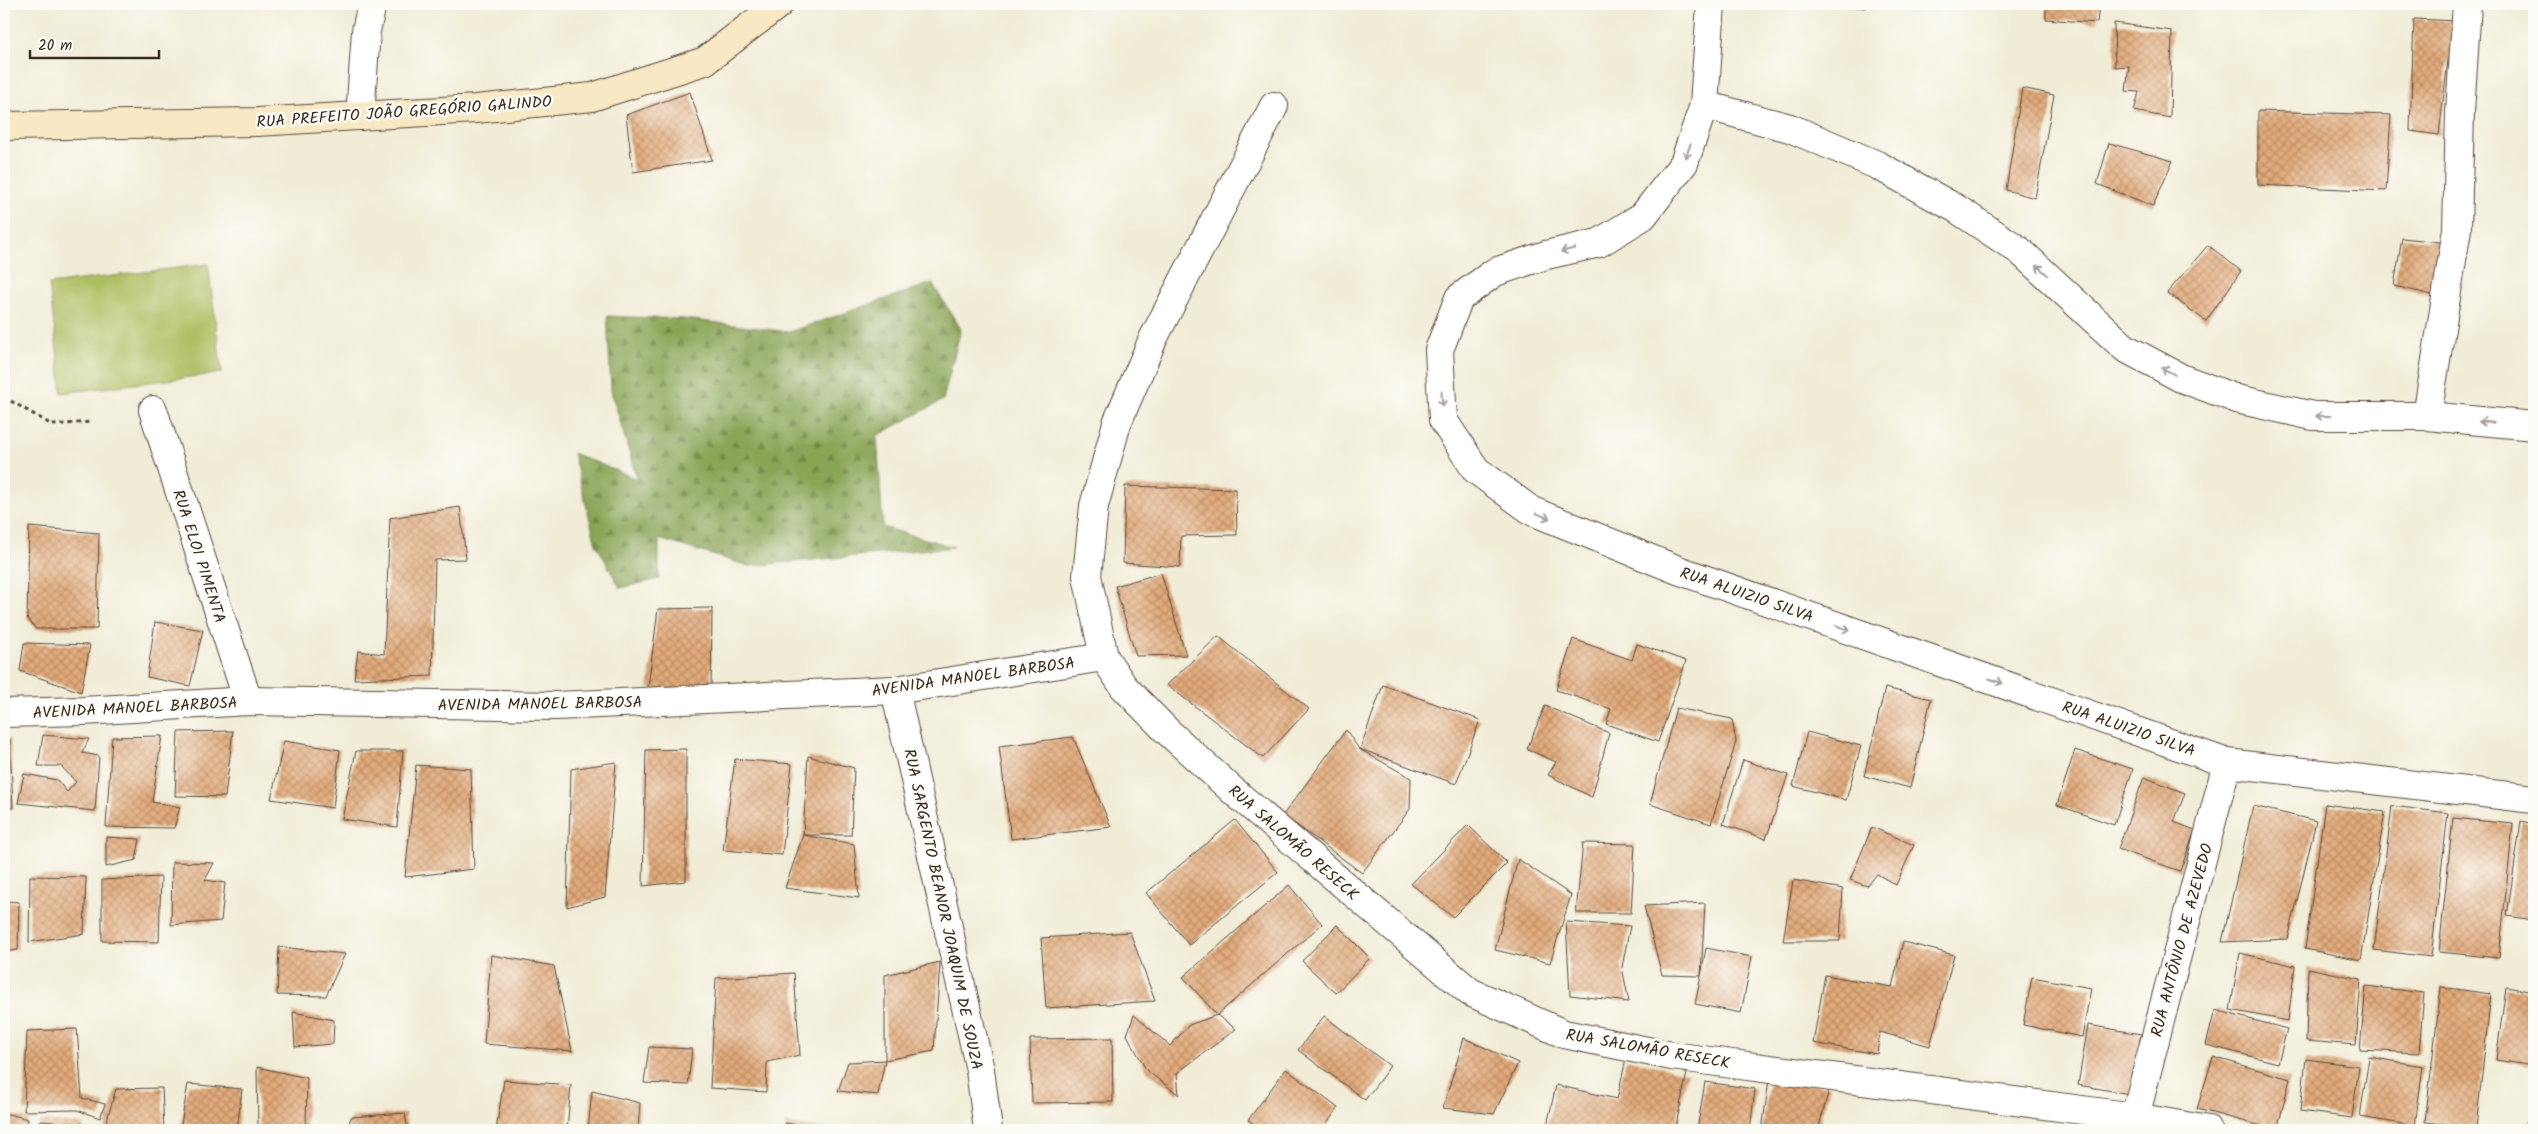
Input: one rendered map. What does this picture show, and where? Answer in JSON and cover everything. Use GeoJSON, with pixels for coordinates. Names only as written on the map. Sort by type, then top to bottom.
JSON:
{"type":"FeatureCollection","features":[{"type":"Feature","properties":{"kind":"main road","name":"RUA PREFEITO JOÃO GREGÓRIO GALINDO"},"geometry":{"type":"LineString","coordinates":[[4,126],[256,122],[476,109],[592,98],[705,61],[778,4]]}},
{"type":"Feature","properties":{"kind":"street"},"geometry":{"type":"LineString","coordinates":[[360,116],[366,32],[372,4]]}},
{"type":"Feature","properties":{"kind":"street","name":"RUA ALUIZIO SILVA"},"geometry":{"type":"LineString","coordinates":[[1711,4],[1704,105],[1684,164],[1643,216],[1599,243],[1546,255],[1495,272],[1459,298],[1438,350],[1443,420],[1476,470],[1532,511],[1678,570],[2227,762],[2534,799]]}},
{"type":"Feature","properties":{"kind":"street"},"geometry":{"type":"LineString","coordinates":[[2427,416],[2458,229],[2460,112],[2466,4]]}},
{"type":"Feature","properties":{"kind":"street"},"geometry":{"type":"LineString","coordinates":[[1704,105],[1790,128],[1877,165],[1957,209],[2020,251],[2125,348],[2181,378],[2236,398],[2313,416],[2427,416],[2534,426]]}},
{"type":"Feature","properties":{"kind":"street"},"geometry":{"type":"LineString","coordinates":[[1104,657],[1087,576],[1094,506],[1117,423],[1153,339],[1274,106]]}},
{"type":"Feature","properties":{"kind":"street","name":"RUA ELOI PIMENTA"},"geometry":{"type":"LineString","coordinates":[[153,410],[248,701]]}},
{"type":"Feature","properties":{"kind":"street","name":"AVENIDA MANOEL BARBOSA"},"geometry":{"type":"LineString","coordinates":[[4,713],[83,711],[248,701],[556,706],[895,690],[1104,657]]}},
{"type":"Feature","properties":{"kind":"street","name":"RUA SALOMÃO RESECK"},"geometry":{"type":"LineString","coordinates":[[1104,657],[1124,687],[1166,730],[1462,986],[1470,992],[1564,1034],[1672,1056],[2135,1117],[2208,1130]]}},
{"type":"Feature","properties":{"kind":"street","name":"RUA SARGENTO BEANOR JOAQUIM DE SOUZA"},"geometry":{"type":"LineString","coordinates":[[895,690],[980,1070],[988,1130]]}},
{"type":"Feature","properties":{"kind":"street","name":"RUA ANTÔNIO DE AZEVEDO"},"geometry":{"type":"LineString","coordinates":[[2135,1117],[2227,762]]}},
{"type":"Feature","properties":{"kind":"path"},"geometry":{"type":"LineString","coordinates":[[4,397],[52,425],[91,422]]}},
{"type":"Feature","properties":{"kind":"green space"},"geometry":{"type":"Polygon","coordinates":[[[208,264],[222,373],[62,393],[49,284],[208,264]]]}},
{"type":"Feature","properties":{"kind":"green space"},"geometry":{"type":"Polygon","coordinates":[[[932,283],[961,329],[943,400],[877,436],[883,527],[954,547],[749,566],[659,539],[659,579],[620,588],[596,544],[573,453],[637,479],[611,391],[607,316],[686,319],[789,332],[932,283]]]}},
{"type":"Feature","properties":{"kind":"building"},"geometry":{"type":"Polygon","coordinates":[[[1864,4],[1865,8],[1839,5],[1864,4]]]}},
{"type":"Feature","properties":{"kind":"building"},"geometry":{"type":"Polygon","coordinates":[[[2046,4],[2099,4],[2097,23],[2046,19],[2046,4]]]}},
{"type":"Feature","properties":{"kind":"building"},"geometry":{"type":"Polygon","coordinates":[[[2414,19],[2457,21],[2456,61],[2448,60],[2439,135],[2410,131],[2414,19]]]}},
{"type":"Feature","properties":{"kind":"building"},"geometry":{"type":"Polygon","coordinates":[[[2114,23],[2172,31],[2170,118],[2134,111],[2139,92],[2126,91],[2129,66],[2115,67],[2114,23]]]}},
{"type":"Feature","properties":{"kind":"building"},"geometry":{"type":"Polygon","coordinates":[[[2022,88],[2054,95],[2035,198],[2006,190],[2022,88]]]}},
{"type":"Feature","properties":{"kind":"building"},"geometry":{"type":"Polygon","coordinates":[[[690,92],[712,160],[633,172],[626,115],[690,92]]]}},
{"type":"Feature","properties":{"kind":"building"},"geometry":{"type":"Polygon","coordinates":[[[2258,111],[2391,115],[2386,191],[2258,185],[2258,111]]]}},
{"type":"Feature","properties":{"kind":"building"},"geometry":{"type":"Polygon","coordinates":[[[2109,143],[2173,161],[2153,206],[2097,184],[2109,143]]]}},
{"type":"Feature","properties":{"kind":"building"},"geometry":{"type":"Polygon","coordinates":[[[2402,238],[2449,243],[2437,296],[2394,286],[2402,238]]]}},
{"type":"Feature","properties":{"kind":"building"},"geometry":{"type":"Polygon","coordinates":[[[2208,245],[2241,271],[2206,321],[2167,293],[2208,245]]]}},
{"type":"Feature","properties":{"kind":"building"},"geometry":{"type":"Polygon","coordinates":[[[1125,486],[1236,489],[1237,535],[1181,536],[1180,567],[1123,563],[1125,486]]]}},
{"type":"Feature","properties":{"kind":"building"},"geometry":{"type":"Polygon","coordinates":[[[460,507],[466,559],[435,560],[432,676],[354,679],[358,651],[384,654],[390,518],[460,507]]]}},
{"type":"Feature","properties":{"kind":"building"},"geometry":{"type":"Polygon","coordinates":[[[29,527],[99,533],[97,629],[36,629],[27,618],[29,527]]]}},
{"type":"Feature","properties":{"kind":"building"},"geometry":{"type":"Polygon","coordinates":[[[1161,573],[1186,655],[1136,656],[1115,586],[1161,573]]]}},
{"type":"Feature","properties":{"kind":"building"},"geometry":{"type":"Polygon","coordinates":[[[712,608],[711,699],[648,688],[658,609],[712,608]]]}},
{"type":"Feature","properties":{"kind":"building"},"geometry":{"type":"Polygon","coordinates":[[[155,622],[203,630],[190,686],[147,677],[155,622]]]}},
{"type":"Feature","properties":{"kind":"building"},"geometry":{"type":"Polygon","coordinates":[[[1218,636],[1309,709],[1263,758],[1167,685],[1218,636]]]}},
{"type":"Feature","properties":{"kind":"building"},"geometry":{"type":"Polygon","coordinates":[[[1573,639],[1632,660],[1637,644],[1686,661],[1658,742],[1606,724],[1611,709],[1556,690],[1573,639]]]}},
{"type":"Feature","properties":{"kind":"building"},"geometry":{"type":"Polygon","coordinates":[[[24,643],[90,645],[81,692],[20,671],[24,643]]]}},
{"type":"Feature","properties":{"kind":"building"},"geometry":{"type":"Polygon","coordinates":[[[1383,685],[1480,720],[1456,784],[1360,749],[1383,685]]]}},
{"type":"Feature","properties":{"kind":"building"},"geometry":{"type":"Polygon","coordinates":[[[1885,688],[1931,699],[1910,788],[1864,776],[1885,688]]]}},
{"type":"Feature","properties":{"kind":"building"},"geometry":{"type":"Polygon","coordinates":[[[1545,706],[1609,733],[1592,797],[1548,775],[1556,762],[1527,749],[1545,706]]]}},
{"type":"Feature","properties":{"kind":"building"},"geometry":{"type":"Polygon","coordinates":[[[1676,708],[1732,719],[1736,742],[1711,824],[1650,804],[1676,708]]]}},
{"type":"Feature","properties":{"kind":"building"},"geometry":{"type":"Polygon","coordinates":[[[1346,730],[1359,749],[1411,778],[1410,809],[1362,873],[1283,815],[1346,730]]]}},
{"type":"Feature","properties":{"kind":"building"},"geometry":{"type":"Polygon","coordinates":[[[233,731],[225,797],[175,796],[178,732],[233,731]]]}},
{"type":"Feature","properties":{"kind":"building"},"geometry":{"type":"Polygon","coordinates":[[[1807,732],[1861,746],[1846,800],[1793,786],[1807,732]]]}},
{"type":"Feature","properties":{"kind":"building"},"geometry":{"type":"Polygon","coordinates":[[[43,735],[89,739],[82,753],[99,756],[95,811],[18,803],[24,774],[57,780],[67,792],[76,782],[61,766],[38,766],[43,735]]]}},
{"type":"Feature","properties":{"kind":"building"},"geometry":{"type":"Polygon","coordinates":[[[162,736],[152,802],[180,807],[174,828],[106,827],[112,737],[162,736]]]}},
{"type":"Feature","properties":{"kind":"building"},"geometry":{"type":"Polygon","coordinates":[[[1073,737],[1111,827],[1011,839],[999,746],[1073,737]]]}},
{"type":"Feature","properties":{"kind":"building"},"geometry":{"type":"Polygon","coordinates":[[[4,739],[10,739],[13,808],[4,809],[4,739]]]}},
{"type":"Feature","properties":{"kind":"building"},"geometry":{"type":"Polygon","coordinates":[[[284,741],[340,750],[333,808],[271,799],[284,741]]]}},
{"type":"Feature","properties":{"kind":"building"},"geometry":{"type":"Polygon","coordinates":[[[686,749],[686,881],[643,886],[646,750],[686,749]]]}},
{"type":"Feature","properties":{"kind":"building"},"geometry":{"type":"Polygon","coordinates":[[[2075,750],[2133,769],[2114,825],[2057,805],[2075,750]]]}},
{"type":"Feature","properties":{"kind":"building"},"geometry":{"type":"Polygon","coordinates":[[[356,751],[403,751],[397,827],[342,819],[356,751]]]}},
{"type":"Feature","properties":{"kind":"building"},"geometry":{"type":"Polygon","coordinates":[[[808,756],[854,768],[851,835],[803,835],[808,756]]]}},
{"type":"Feature","properties":{"kind":"building"},"geometry":{"type":"Polygon","coordinates":[[[735,759],[792,764],[782,855],[723,850],[735,759]]]}},
{"type":"Feature","properties":{"kind":"building"},"geometry":{"type":"Polygon","coordinates":[[[1743,760],[1788,775],[1766,839],[1723,824],[1743,760]]]}},
{"type":"Feature","properties":{"kind":"building"},"geometry":{"type":"Polygon","coordinates":[[[616,762],[605,897],[567,907],[571,769],[616,762]]]}},
{"type":"Feature","properties":{"kind":"building"},"geometry":{"type":"Polygon","coordinates":[[[416,765],[471,769],[474,869],[405,877],[416,765]]]}},
{"type":"Feature","properties":{"kind":"building"},"geometry":{"type":"Polygon","coordinates":[[[2144,777],[2185,793],[2174,822],[2195,830],[2180,871],[2118,849],[2144,777]]]}},
{"type":"Feature","properties":{"kind":"building"},"geometry":{"type":"Polygon","coordinates":[[[2325,804],[2385,812],[2361,960],[2305,949],[2325,804]]]}},
{"type":"Feature","properties":{"kind":"building"},"geometry":{"type":"Polygon","coordinates":[[[2253,806],[2316,821],[2288,939],[2222,942],[2253,806]]]}},
{"type":"Feature","properties":{"kind":"building"},"geometry":{"type":"Polygon","coordinates":[[[2392,806],[2448,813],[2431,957],[2374,950],[2392,806]]]}},
{"type":"Feature","properties":{"kind":"building"},"geometry":{"type":"Polygon","coordinates":[[[2453,818],[2513,824],[2499,958],[2439,952],[2453,818]]]}},
{"type":"Feature","properties":{"kind":"building"},"geometry":{"type":"Polygon","coordinates":[[[1235,820],[1278,872],[1189,945],[1146,893],[1235,820]]]}},
{"type":"Feature","properties":{"kind":"building"},"geometry":{"type":"Polygon","coordinates":[[[2521,821],[2534,824],[2534,920],[2507,916],[2521,821]]]}},
{"type":"Feature","properties":{"kind":"building"},"geometry":{"type":"Polygon","coordinates":[[[1468,825],[1507,863],[1453,917],[1411,884],[1468,825]]]}},
{"type":"Feature","properties":{"kind":"building"},"geometry":{"type":"Polygon","coordinates":[[[1872,827],[1914,845],[1896,885],[1877,874],[1867,886],[1850,880],[1872,827]]]}},
{"type":"Feature","properties":{"kind":"building"},"geometry":{"type":"Polygon","coordinates":[[[803,835],[854,844],[859,898],[785,888],[803,835]]]}},
{"type":"Feature","properties":{"kind":"building"},"geometry":{"type":"Polygon","coordinates":[[[106,837],[140,839],[136,860],[106,867],[106,837]]]}},
{"type":"Feature","properties":{"kind":"building"},"geometry":{"type":"Polygon","coordinates":[[[1583,843],[1635,844],[1631,913],[1576,913],[1583,843]]]}},
{"type":"Feature","properties":{"kind":"building"},"geometry":{"type":"Polygon","coordinates":[[[1518,859],[1571,895],[1550,963],[1495,950],[1518,859]]]}},
{"type":"Feature","properties":{"kind":"building"},"geometry":{"type":"Polygon","coordinates":[[[172,862],[214,863],[205,880],[225,883],[221,921],[171,925],[172,862]]]}},
{"type":"Feature","properties":{"kind":"building"},"geometry":{"type":"Polygon","coordinates":[[[30,876],[86,877],[84,934],[29,942],[30,876]]]}},
{"type":"Feature","properties":{"kind":"building"},"geometry":{"type":"Polygon","coordinates":[[[161,877],[159,942],[102,941],[102,880],[161,877]]]}},
{"type":"Feature","properties":{"kind":"building"},"geometry":{"type":"Polygon","coordinates":[[[1793,880],[1843,889],[1840,941],[1783,941],[1793,880]]]}},
{"type":"Feature","properties":{"kind":"building"},"geometry":{"type":"Polygon","coordinates":[[[1289,885],[1322,924],[1217,1015],[1183,977],[1289,885]]]}},
{"type":"Feature","properties":{"kind":"building"},"geometry":{"type":"Polygon","coordinates":[[[4,901],[19,902],[18,950],[4,952],[4,901]]]}},
{"type":"Feature","properties":{"kind":"building"},"geometry":{"type":"Polygon","coordinates":[[[1705,903],[1701,976],[1662,975],[1644,906],[1705,903]]]}},
{"type":"Feature","properties":{"kind":"building"},"geometry":{"type":"Polygon","coordinates":[[[1566,922],[1630,926],[1622,967],[1629,1002],[1570,995],[1566,922]]]}},
{"type":"Feature","properties":{"kind":"building"},"geometry":{"type":"Polygon","coordinates":[[[1337,925],[1370,958],[1336,993],[1302,961],[1337,925]]]}},
{"type":"Feature","properties":{"kind":"building"},"geometry":{"type":"Polygon","coordinates":[[[1130,932],[1155,1001],[1046,1008],[1041,938],[1130,932]]]}},
{"type":"Feature","properties":{"kind":"building"},"geometry":{"type":"Polygon","coordinates":[[[1903,942],[1954,955],[1930,1046],[1880,1032],[1877,1054],[1813,1043],[1825,975],[1892,987],[1903,942]]]}},
{"type":"Feature","properties":{"kind":"building"},"geometry":{"type":"Polygon","coordinates":[[[279,947],[345,954],[326,996],[277,995],[279,947]]]}},
{"type":"Feature","properties":{"kind":"building"},"geometry":{"type":"Polygon","coordinates":[[[1706,948],[1752,957],[1741,1013],[1695,1004],[1706,948]]]}},
{"type":"Feature","properties":{"kind":"building"},"geometry":{"type":"Polygon","coordinates":[[[2240,953],[2295,966],[2288,1021],[2230,1010],[2240,953]]]}},
{"type":"Feature","properties":{"kind":"building"},"geometry":{"type":"Polygon","coordinates":[[[491,955],[554,966],[572,1051],[484,1044],[491,955]]]}},
{"type":"Feature","properties":{"kind":"building"},"geometry":{"type":"Polygon","coordinates":[[[940,962],[934,1051],[885,1060],[885,975],[940,962]]]}},
{"type":"Feature","properties":{"kind":"building"},"geometry":{"type":"Polygon","coordinates":[[[2308,968],[2361,979],[2356,1045],[2306,1041],[2308,968]]]}},
{"type":"Feature","properties":{"kind":"building"},"geometry":{"type":"Polygon","coordinates":[[[794,973],[800,1055],[767,1062],[766,1092],[710,1088],[716,978],[794,973]]]}},
{"type":"Feature","properties":{"kind":"building"},"geometry":{"type":"Polygon","coordinates":[[[2032,977],[2091,988],[2082,1037],[2023,1025],[2032,977]]]}},
{"type":"Feature","properties":{"kind":"building"},"geometry":{"type":"Polygon","coordinates":[[[2366,986],[2424,993],[2419,1053],[2360,1050],[2366,986]]]}},
{"type":"Feature","properties":{"kind":"building"},"geometry":{"type":"Polygon","coordinates":[[[2441,987],[2491,994],[2476,1128],[2425,1122],[2441,987]]]}},
{"type":"Feature","properties":{"kind":"building"},"geometry":{"type":"Polygon","coordinates":[[[2506,987],[2534,992],[2534,1066],[2496,1060],[2506,987]]]}},
{"type":"Feature","properties":{"kind":"building"},"geometry":{"type":"Polygon","coordinates":[[[2215,1010],[2287,1029],[2278,1063],[2206,1045],[2215,1010]]]}},
{"type":"Feature","properties":{"kind":"building"},"geometry":{"type":"Polygon","coordinates":[[[293,1012],[334,1020],[333,1044],[295,1047],[293,1012]]]}},
{"type":"Feature","properties":{"kind":"building"},"geometry":{"type":"Polygon","coordinates":[[[1134,1015],[1170,1046],[1189,1025],[1217,1015],[1236,1029],[1177,1073],[1179,1095],[1147,1071],[1127,1035],[1134,1015]]]}},
{"type":"Feature","properties":{"kind":"building"},"geometry":{"type":"Polygon","coordinates":[[[1324,1016],[1390,1066],[1365,1100],[1298,1050],[1324,1016]]]}},
{"type":"Feature","properties":{"kind":"building"},"geometry":{"type":"Polygon","coordinates":[[[2088,1025],[2141,1034],[2130,1094],[2078,1085],[2088,1025]]]}},
{"type":"Feature","properties":{"kind":"building"},"geometry":{"type":"Polygon","coordinates":[[[77,1029],[82,1098],[105,1104],[100,1118],[77,1110],[24,1111],[27,1031],[77,1029]]]}},
{"type":"Feature","properties":{"kind":"building"},"geometry":{"type":"Polygon","coordinates":[[[1112,1038],[1113,1102],[1032,1103],[1030,1039],[1112,1038]]]}},
{"type":"Feature","properties":{"kind":"building"},"geometry":{"type":"Polygon","coordinates":[[[1464,1038],[1518,1063],[1494,1114],[1443,1108],[1464,1038]]]}},
{"type":"Feature","properties":{"kind":"building"},"geometry":{"type":"Polygon","coordinates":[[[649,1047],[692,1049],[688,1085],[644,1083],[649,1047]]]}},
{"type":"Feature","properties":{"kind":"building"},"geometry":{"type":"Polygon","coordinates":[[[2213,1057],[2290,1079],[2277,1130],[2197,1109],[2213,1057]]]}},
{"type":"Feature","properties":{"kind":"building"},"geometry":{"type":"Polygon","coordinates":[[[2369,1057],[2423,1066],[2415,1126],[2360,1117],[2369,1057]]]}},
{"type":"Feature","properties":{"kind":"building"},"geometry":{"type":"Polygon","coordinates":[[[1626,1059],[1687,1073],[1675,1130],[1546,1130],[1556,1085],[1617,1099],[1626,1059]]]}},
{"type":"Feature","properties":{"kind":"building"},"geometry":{"type":"Polygon","coordinates":[[[2306,1059],[2359,1066],[2352,1118],[2300,1111],[2306,1059]]]}},
{"type":"Feature","properties":{"kind":"building"},"geometry":{"type":"Polygon","coordinates":[[[885,1060],[878,1095],[838,1091],[848,1062],[885,1060]]]}},
{"type":"Feature","properties":{"kind":"building"},"geometry":{"type":"Polygon","coordinates":[[[257,1067],[307,1078],[306,1130],[258,1130],[257,1067]]]}},
{"type":"Feature","properties":{"kind":"building"},"geometry":{"type":"Polygon","coordinates":[[[1286,1069],[1338,1108],[1322,1130],[1262,1130],[1248,1120],[1286,1069]]]}},
{"type":"Feature","properties":{"kind":"building"},"geometry":{"type":"Polygon","coordinates":[[[504,1080],[571,1085],[567,1130],[496,1130],[504,1080]]]}},
{"type":"Feature","properties":{"kind":"building"},"geometry":{"type":"Polygon","coordinates":[[[1769,1080],[1830,1086],[1818,1130],[1762,1130],[1769,1080]]]}},
{"type":"Feature","properties":{"kind":"building"},"geometry":{"type":"Polygon","coordinates":[[[1705,1082],[1755,1089],[1750,1130],[1697,1130],[1705,1082]]]}},
{"type":"Feature","properties":{"kind":"building"},"geometry":{"type":"Polygon","coordinates":[[[188,1084],[242,1089],[237,1130],[180,1130],[188,1084]]]}},
{"type":"Feature","properties":{"kind":"building"},"geometry":{"type":"Polygon","coordinates":[[[162,1088],[164,1130],[104,1130],[116,1089],[162,1088]]]}},
{"type":"Feature","properties":{"kind":"building"},"geometry":{"type":"Polygon","coordinates":[[[592,1091],[640,1103],[638,1130],[588,1130],[592,1091]]]}},
{"type":"Feature","properties":{"kind":"building"},"geometry":{"type":"Polygon","coordinates":[[[2533,1105],[2534,1130],[2529,1130],[2533,1105]]]}},
{"type":"Feature","properties":{"kind":"building"},"geometry":{"type":"Polygon","coordinates":[[[4,1113],[28,1119],[27,1130],[4,1130],[4,1113]]]}},
{"type":"Feature","properties":{"kind":"building"},"geometry":{"type":"Polygon","coordinates":[[[405,1113],[408,1130],[347,1130],[351,1117],[405,1113]]]}},
{"type":"Feature","properties":{"kind":"building"},"geometry":{"type":"Polygon","coordinates":[[[40,1121],[83,1124],[83,1130],[38,1130],[40,1121]]]}},
{"type":"Feature","properties":{"kind":"building"},"geometry":{"type":"Polygon","coordinates":[[[785,1123],[823,1129],[787,1130],[785,1123]]]}}]}
